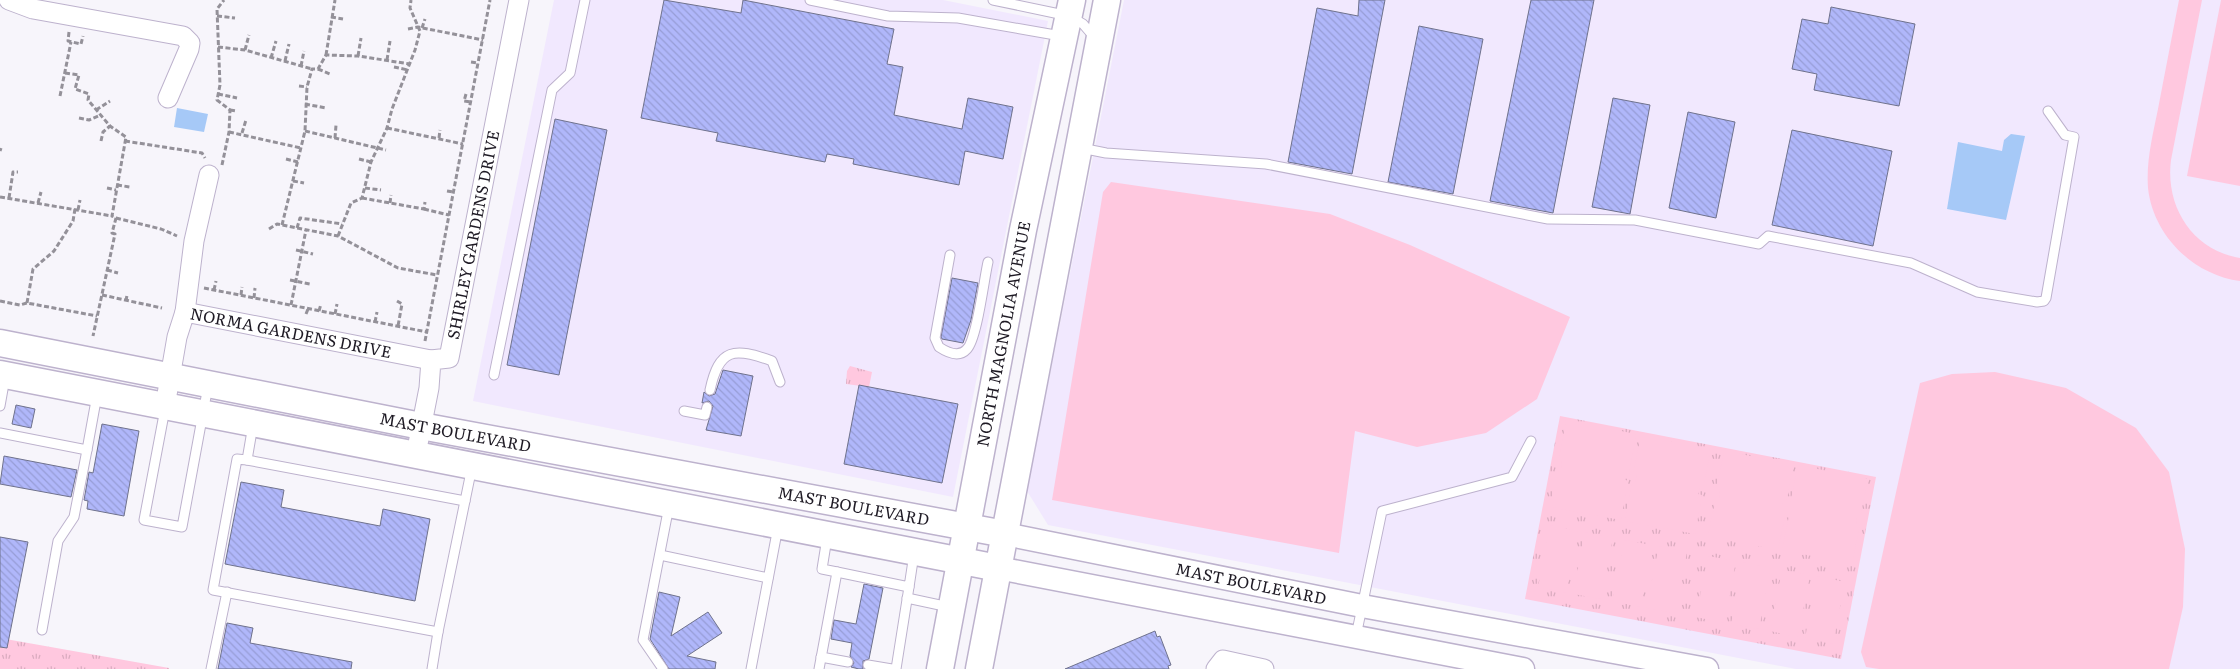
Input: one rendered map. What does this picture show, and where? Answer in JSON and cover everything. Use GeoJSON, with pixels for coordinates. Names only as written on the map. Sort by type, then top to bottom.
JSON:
{"type":"FeatureCollection","features":[{"type":"Feature","properties":{"kind":"main road"},"geometry":{"type":"LineString","coordinates":[[979,669],[1107,0]]}},
{"type":"Feature","properties":{"kind":"main road","name":"NORTH MAGNOLIA AVENUE"},"geometry":{"type":"LineString","coordinates":[[940,669],[969,527],[1023,230],[1069,17]]}},
{"type":"Feature","properties":{"kind":"main road","name":"MAST BOULEVARD"},"geometry":{"type":"LineString","coordinates":[[0,343],[421,426],[1005,534]]}},
{"type":"Feature","properties":{"kind":"main road","name":"MAST BOULEVARD"},"geometry":{"type":"LineString","coordinates":[[3,375],[998,568]]}},
{"type":"Feature","properties":{"kind":"street"},"geometry":{"type":"LineString","coordinates":[[9,0],[33,9],[183,36],[190,43],[189,49],[168,98]]}},
{"type":"Feature","properties":{"kind":"street","name":"SHIRLEY GARDENS DRIVE"},"geometry":{"type":"LineString","coordinates":[[427,355],[450,358],[519,0]]}},
{"type":"Feature","properties":{"kind":"street"},"geometry":{"type":"LineString","coordinates":[[185,312],[194,241],[209,168]]}},
{"type":"Feature","properties":{"kind":"street","name":"NORMA GARDENS DRIVE"},"geometry":{"type":"LineString","coordinates":[[165,406],[177,337],[185,312],[427,355]]}},
{"type":"Feature","properties":{"kind":"street"},"geometry":{"type":"LineString","coordinates":[[416,454],[421,426],[427,355]]}},
{"type":"Feature","properties":{"kind":"street","name":"MAST BOULEVARD"},"geometry":{"type":"LineString","coordinates":[[1005,534],[1362,606],[1707,669]]}},
{"type":"Feature","properties":{"kind":"street","name":"MAST BOULEVARD"},"geometry":{"type":"LineString","coordinates":[[998,568],[1356,636],[1471,664],[1523,669]]}},
{"type":"Feature","properties":{"kind":"street"},"geometry":{"type":"LineString","coordinates":[[1216,669],[1223,660],[1264,669]]}},
{"type":"Feature","properties":{"kind":"lane"},"geometry":{"type":"LineString","coordinates":[[494,375],[552,90],[570,73],[585,0]]}},
{"type":"Feature","properties":{"kind":"lane"},"geometry":{"type":"LineString","coordinates":[[810,0],[888,16],[958,18],[1069,17]]}},
{"type":"Feature","properties":{"kind":"lane"},"geometry":{"type":"LineString","coordinates":[[993,0],[1069,17],[1083,24],[1099,42]]}},
{"type":"Feature","properties":{"kind":"lane"},"geometry":{"type":"LineString","coordinates":[[1079,148],[1106,153],[1280,166],[1557,220],[1635,220],[1759,244],[1768,236],[1911,263],[1977,292],[2044,302],[2074,137],[2064,135],[2048,111]]}},
{"type":"Feature","properties":{"kind":"lane"},"geometry":{"type":"LineString","coordinates":[[950,255],[935,338],[939,347],[954,354],[961,353],[971,344],[988,262]]}},
{"type":"Feature","properties":{"kind":"lane"},"geometry":{"type":"LineString","coordinates":[[710,390],[720,360],[730,354],[745,352],[772,361],[780,382]]}},
{"type":"Feature","properties":{"kind":"lane"},"geometry":{"type":"LineString","coordinates":[[0,406],[3,375]]}},
{"type":"Feature","properties":{"kind":"lane"},"geometry":{"type":"LineString","coordinates":[[165,406],[144,520],[182,527],[208,384]]}},
{"type":"Feature","properties":{"kind":"lane"},"geometry":{"type":"LineString","coordinates":[[42,630],[58,541],[74,517],[98,393]]}},
{"type":"Feature","properties":{"kind":"lane"},"geometry":{"type":"LineString","coordinates":[[684,411],[705,415],[706,407]]}},
{"type":"Feature","properties":{"kind":"lane"},"geometry":{"type":"LineString","coordinates":[[246,460],[253,423]]}},
{"type":"Feature","properties":{"kind":"lane"},"geometry":{"type":"LineString","coordinates":[[0,433],[87,450]]}},
{"type":"Feature","properties":{"kind":"lane"},"geometry":{"type":"LineString","coordinates":[[1356,636],[1382,511],[1512,477],[1532,440]]}},
{"type":"Feature","properties":{"kind":"lane"},"geometry":{"type":"LineString","coordinates":[[438,632],[213,590],[237,458],[465,502]]}},
{"type":"Feature","properties":{"kind":"lane"},"geometry":{"type":"LineString","coordinates":[[432,669],[472,465]]}},
{"type":"Feature","properties":{"kind":"lane"},"geometry":{"type":"LineString","coordinates":[[663,669],[643,640],[670,503]]}},
{"type":"Feature","properties":{"kind":"lane"},"geometry":{"type":"LineString","coordinates":[[751,669],[778,524]]}},
{"type":"Feature","properties":{"kind":"lane"},"geometry":{"type":"LineString","coordinates":[[828,534],[822,569],[909,587]]}},
{"type":"Feature","properties":{"kind":"lane"},"geometry":{"type":"LineString","coordinates":[[868,665],[894,669],[915,551]]}},
{"type":"Feature","properties":{"kind":"lane"},"geometry":{"type":"LineString","coordinates":[[660,555],[768,578]]}},
{"type":"Feature","properties":{"kind":"lane"},"geometry":{"type":"LineString","coordinates":[[819,669],[837,572]]}},
{"type":"Feature","properties":{"kind":"lane"},"geometry":{"type":"LineString","coordinates":[[211,669],[227,592]]}},
{"type":"Feature","properties":{"kind":"lane"},"geometry":{"type":"LineString","coordinates":[[908,598],[953,608]]}},
{"type":"Feature","properties":{"kind":"lane"},"geometry":{"type":"LineString","coordinates":[[821,657],[848,662]]}},
{"type":"Feature","properties":{"kind":"path"},"geometry":{"type":"LineString","coordinates":[[224,0],[217,9],[220,85],[217,100],[230,110],[237,111]]}},
{"type":"Feature","properties":{"kind":"path"},"geometry":{"type":"LineString","coordinates":[[318,69],[326,55],[331,17],[336,0]]}},
{"type":"Feature","properties":{"kind":"path"},"geometry":{"type":"LineString","coordinates":[[411,0],[410,8],[420,28]]}},
{"type":"Feature","properties":{"kind":"path"},"geometry":{"type":"LineString","coordinates":[[427,355],[427,332],[437,275],[490,0]]}},
{"type":"Feature","properties":{"kind":"path"},"geometry":{"type":"LineString","coordinates":[[217,16],[235,18]]}},
{"type":"Feature","properties":{"kind":"path"},"geometry":{"type":"LineString","coordinates":[[331,17],[343,19]]}},
{"type":"Feature","properties":{"kind":"path"},"geometry":{"type":"LineString","coordinates":[[362,198],[370,162],[388,128],[392,109],[408,70],[424,19]]}},
{"type":"Feature","properties":{"kind":"path"},"geometry":{"type":"LineString","coordinates":[[408,29],[420,28],[483,40]]}},
{"type":"Feature","properties":{"kind":"path"},"geometry":{"type":"LineString","coordinates":[[245,50],[249,35]]}},
{"type":"Feature","properties":{"kind":"path"},"geometry":{"type":"LineString","coordinates":[[358,56],[361,38]]}},
{"type":"Feature","properties":{"kind":"path"},"geometry":{"type":"LineString","coordinates":[[272,58],[276,41]]}},
{"type":"Feature","properties":{"kind":"path"},"geometry":{"type":"LineString","coordinates":[[387,60],[390,41]]}},
{"type":"Feature","properties":{"kind":"path"},"geometry":{"type":"LineString","coordinates":[[60,96],[71,42]]}},
{"type":"Feature","properties":{"kind":"path"},"geometry":{"type":"LineString","coordinates":[[285,61],[289,44]]}},
{"type":"Feature","properties":{"kind":"path"},"geometry":{"type":"LineString","coordinates":[[218,47],[245,50],[312,69],[318,69],[330,74]]}},
{"type":"Feature","properties":{"kind":"path"},"geometry":{"type":"LineString","coordinates":[[301,66],[304,51]]}},
{"type":"Feature","properties":{"kind":"path"},"geometry":{"type":"LineString","coordinates":[[326,55],[358,56],[410,64]]}},
{"type":"Feature","properties":{"kind":"path"},"geometry":{"type":"LineString","coordinates":[[471,62],[478,63]]}},
{"type":"Feature","properties":{"kind":"path"},"geometry":{"type":"LineString","coordinates":[[394,67],[408,70]]}},
{"type":"Feature","properties":{"kind":"path"},"geometry":{"type":"LineString","coordinates":[[282,225],[305,131],[305,104],[312,69]]}},
{"type":"Feature","properties":{"kind":"path"},"geometry":{"type":"LineString","coordinates":[[65,73],[79,75],[75,89],[89,94],[88,100],[96,110],[110,126],[126,138],[116,190],[112,233],[115,234],[93,336]]}},
{"type":"Feature","properties":{"kind":"path"},"geometry":{"type":"LineString","coordinates":[[299,86],[307,87]]}},
{"type":"Feature","properties":{"kind":"path"},"geometry":{"type":"LineString","coordinates":[[218,94],[237,98]]}},
{"type":"Feature","properties":{"kind":"path"},"geometry":{"type":"LineString","coordinates":[[466,94],[464,101],[471,102]]}},
{"type":"Feature","properties":{"kind":"path"},"geometry":{"type":"LineString","coordinates":[[96,110],[110,101]]}},
{"type":"Feature","properties":{"kind":"path"},"geometry":{"type":"LineString","coordinates":[[305,104],[326,108]]}},
{"type":"Feature","properties":{"kind":"path"},"geometry":{"type":"LineString","coordinates":[[125,141],[202,153],[209,168],[221,168],[229,132],[230,110]]}},
{"type":"Feature","properties":{"kind":"path"},"geometry":{"type":"LineString","coordinates":[[79,118],[89,120],[101,115]]}},
{"type":"Feature","properties":{"kind":"path"},"geometry":{"type":"LineString","coordinates":[[242,133],[246,120]]}},
{"type":"Feature","properties":{"kind":"path"},"geometry":{"type":"LineString","coordinates":[[335,138],[336,125]]}},
{"type":"Feature","properties":{"kind":"path"},"geometry":{"type":"LineString","coordinates":[[101,141],[104,132],[110,126]]}},
{"type":"Feature","properties":{"kind":"path"},"geometry":{"type":"LineString","coordinates":[[388,128],[462,144]]}},
{"type":"Feature","properties":{"kind":"path"},"geometry":{"type":"LineString","coordinates":[[439,138],[440,130]]}},
{"type":"Feature","properties":{"kind":"path"},"geometry":{"type":"LineString","coordinates":[[305,131],[386,150]]}},
{"type":"Feature","properties":{"kind":"path"},"geometry":{"type":"LineString","coordinates":[[229,132],[242,133],[300,148]]}},
{"type":"Feature","properties":{"kind":"path"},"geometry":{"type":"LineString","coordinates":[[359,159],[370,162]]}},
{"type":"Feature","properties":{"kind":"path"},"geometry":{"type":"LineString","coordinates":[[286,160],[298,162]]}},
{"type":"Feature","properties":{"kind":"path"},"geometry":{"type":"LineString","coordinates":[[9,198],[13,172],[18,172]]}},
{"type":"Feature","properties":{"kind":"path"},"geometry":{"type":"LineString","coordinates":[[293,181],[304,183]]}},
{"type":"Feature","properties":{"kind":"path"},"geometry":{"type":"LineString","coordinates":[[117,185],[130,187]]}},
{"type":"Feature","properties":{"kind":"path"},"geometry":{"type":"LineString","coordinates":[[107,188],[116,190]]}},
{"type":"Feature","properties":{"kind":"path"},"geometry":{"type":"LineString","coordinates":[[365,188],[381,190]]}},
{"type":"Feature","properties":{"kind":"path"},"geometry":{"type":"LineString","coordinates":[[447,191],[453,192]]}},
{"type":"Feature","properties":{"kind":"path"},"geometry":{"type":"LineString","coordinates":[[38,203],[41,192]]}},
{"type":"Feature","properties":{"kind":"path"},"geometry":{"type":"LineString","coordinates":[[390,203],[391,195]]}},
{"type":"Feature","properties":{"kind":"path"},"geometry":{"type":"LineString","coordinates":[[0,197],[114,217],[155,227],[194,241]]}},
{"type":"Feature","properties":{"kind":"path"},"geometry":{"type":"LineString","coordinates":[[338,236],[351,203],[362,198],[449,215]]}},
{"type":"Feature","properties":{"kind":"path"},"geometry":{"type":"LineString","coordinates":[[27,303],[33,269],[54,251],[73,221],[80,200]]}},
{"type":"Feature","properties":{"kind":"path"},"geometry":{"type":"LineString","coordinates":[[424,209],[425,202]]}},
{"type":"Feature","properties":{"kind":"path"},"geometry":{"type":"LineString","coordinates":[[297,228],[300,218],[342,224]]}},
{"type":"Feature","properties":{"kind":"path"},"geometry":{"type":"LineString","coordinates":[[269,229],[277,224],[338,236],[398,268],[437,275]]}},
{"type":"Feature","properties":{"kind":"path"},"geometry":{"type":"LineString","coordinates":[[291,305],[306,230]]}},
{"type":"Feature","properties":{"kind":"path"},"geometry":{"type":"LineString","coordinates":[[296,250],[313,254]]}},
{"type":"Feature","properties":{"kind":"path"},"geometry":{"type":"LineString","coordinates":[[107,270],[118,273]]}},
{"type":"Feature","properties":{"kind":"path"},"geometry":{"type":"LineString","coordinates":[[290,280],[310,284]]}},
{"type":"Feature","properties":{"kind":"path"},"geometry":{"type":"LineString","coordinates":[[214,290],[216,281]]}},
{"type":"Feature","properties":{"kind":"path"},"geometry":{"type":"LineString","coordinates":[[188,285],[427,332]]}},
{"type":"Feature","properties":{"kind":"path"},"geometry":{"type":"LineString","coordinates":[[241,295],[242,287]]}},
{"type":"Feature","properties":{"kind":"path"},"geometry":{"type":"LineString","coordinates":[[254,298],[255,288]]}},
{"type":"Feature","properties":{"kind":"path"},"geometry":{"type":"LineString","coordinates":[[102,295],[162,308]]}},
{"type":"Feature","properties":{"kind":"path"},"geometry":{"type":"LineString","coordinates":[[126,301],[127,295]]}},
{"type":"Feature","properties":{"kind":"path"},"geometry":{"type":"LineString","coordinates":[[0,301],[20,305],[27,303],[97,316]]}},
{"type":"Feature","properties":{"kind":"path"},"geometry":{"type":"LineString","coordinates":[[397,301],[402,304],[398,326]]}},
{"type":"Feature","properties":{"kind":"path"},"geometry":{"type":"LineString","coordinates":[[319,311],[321,304]]}},
{"type":"Feature","properties":{"kind":"path"},"geometry":{"type":"LineString","coordinates":[[335,314],[337,304]]}},
{"type":"Feature","properties":{"kind":"path"},"geometry":{"type":"LineString","coordinates":[[306,314],[308,309]]}},
{"type":"Feature","properties":{"kind":"path"},"geometry":{"type":"LineString","coordinates":[[375,322],[377,312]]}},
{"type":"Feature","properties":{"kind":"shaded area"},"geometry":{"type":"Polygon","coordinates":[[[554,0],[943,0],[1048,21],[953,497],[473,401],[554,0]]]}},
{"type":"Feature","properties":{"kind":"shaded area"},"geometry":{"type":"Polygon","coordinates":[[[1124,0],[2240,0],[2240,669],[1796,669],[1048,525],[1027,491],[1124,0]]]}},
{"type":"Feature","properties":{"kind":"green space"},"geometry":{"type":"Polygon","coordinates":[[[2179,0],[2202,0],[2171,160],[2172,194],[2185,223],[2195,236],[2208,246],[2240,258],[2240,281],[2206,271],[2178,250],[2158,222],[2151,205],[2148,188],[2149,158],[2179,0]]]}},
{"type":"Feature","properties":{"kind":"green space"},"geometry":{"type":"Polygon","coordinates":[[[2221,0],[2240,0],[2240,186],[2187,176],[2221,0]]]}},
{"type":"Feature","properties":{"kind":"green space"},"geometry":{"type":"Polygon","coordinates":[[[1111,182],[1330,214],[1410,245],[1570,317],[1537,399],[1486,433],[1417,447],[1355,431],[1339,553],[1052,500],[1103,192],[1111,182]]]}},
{"type":"Feature","properties":{"kind":"green space"},"geometry":{"type":"Polygon","coordinates":[[[850,366],[872,372],[869,387],[846,384],[847,371],[850,366]]]}},
{"type":"Feature","properties":{"kind":"green space"},"geometry":{"type":"Polygon","coordinates":[[[1995,372],[2066,388],[2136,428],[2169,472],[2185,549],[2183,607],[2169,669],[1879,669],[1866,667],[1861,652],[1920,383],[1952,374],[1995,372]]]}},
{"type":"Feature","properties":{"kind":"green space"},"geometry":{"type":"Polygon","coordinates":[[[1560,416],[1876,477],[1841,659],[1525,599],[1560,416]]]}},
{"type":"Feature","properties":{"kind":"green space"},"geometry":{"type":"Polygon","coordinates":[[[1566,420],[1636,434],[1629,474],[1625,473],[1624,479],[1628,481],[1621,520],[1550,507],[1558,467],[1561,468],[1562,461],[1559,460],[1566,420]]]}},
{"type":"Feature","properties":{"kind":"green space"},"geometry":{"type":"Polygon","coordinates":[[[1641,435],[1711,449],[1703,488],[1700,487],[1698,494],[1702,495],[1695,534],[1625,521],[1632,481],[1635,482],[1637,475],[1633,474],[1641,435]]]}},
{"type":"Feature","properties":{"kind":"green space"},"geometry":{"type":"Polygon","coordinates":[[[1724,451],[1794,464],[1786,504],[1783,503],[1782,509],[1786,511],[1778,550],[1708,536],[1716,497],[1719,498],[1720,491],[1716,490],[1724,451]]]}},
{"type":"Feature","properties":{"kind":"green space"},"geometry":{"type":"Polygon","coordinates":[[[1798,465],[1868,479],[1860,518],[1857,517],[1856,524],[1860,525],[1852,564],[1782,550],[1790,511],[1793,511],[1794,505],[1790,504],[1798,465]]]}},
{"type":"Feature","properties":{"kind":"green space"},"geometry":{"type":"Polygon","coordinates":[[[1550,525],[1578,531],[1566,593],[1538,587],[1550,525]]]}},
{"type":"Feature","properties":{"kind":"green space"},"geometry":{"type":"Polygon","coordinates":[[[1585,532],[1613,538],[1601,599],[1573,594],[1585,532]]]}},
{"type":"Feature","properties":{"kind":"green space"},"geometry":{"type":"Polygon","coordinates":[[[1624,540],[1652,545],[1640,607],[1612,601],[1624,540]]]}},
{"type":"Feature","properties":{"kind":"green space"},"geometry":{"type":"Polygon","coordinates":[[[1659,546],[1687,552],[1675,613],[1646,608],[1659,546]]]}},
{"type":"Feature","properties":{"kind":"green space"},"geometry":{"type":"Polygon","coordinates":[[[1708,556],[1736,561],[1724,623],[1696,617],[1708,556]]]}},
{"type":"Feature","properties":{"kind":"green space"},"geometry":{"type":"Polygon","coordinates":[[[1743,562],[1771,568],[1759,629],[1731,624],[1743,562]]]}},
{"type":"Feature","properties":{"kind":"green space"},"geometry":{"type":"Polygon","coordinates":[[[1782,570],[1810,575],[1798,637],[1770,631],[1782,570]]]}},
{"type":"Feature","properties":{"kind":"green space"},"geometry":{"type":"Polygon","coordinates":[[[1817,576],[1845,582],[1833,644],[1805,638],[1817,576]]]}},
{"type":"Feature","properties":{"kind":"green space"},"geometry":{"type":"Polygon","coordinates":[[[0,638],[169,668],[169,669],[0,669],[0,638]]]}},
{"type":"Feature","properties":{"kind":"water"},"geometry":{"type":"Polygon","coordinates":[[[177,108],[208,114],[204,132],[174,127],[177,108]]]}},
{"type":"Feature","properties":{"kind":"water"},"geometry":{"type":"Polygon","coordinates":[[[2011,134],[2025,136],[2006,220],[1947,209],[1958,142],[2002,151],[2004,140],[2011,134]]]}},
{"type":"Feature","properties":{"kind":"building"},"geometry":{"type":"Polygon","coordinates":[[[664,0],[741,13],[743,0],[894,29],[887,64],[903,67],[894,115],[962,129],[968,98],[1013,107],[1003,159],[965,151],[959,185],[853,164],[854,159],[827,154],[825,162],[716,141],[718,133],[641,118],[664,0]]]}},
{"type":"Feature","properties":{"kind":"building"},"geometry":{"type":"Polygon","coordinates":[[[1359,0],[1385,0],[1352,174],[1288,162],[1317,8],[1358,16],[1359,0]]]}},
{"type":"Feature","properties":{"kind":"building"},"geometry":{"type":"Polygon","coordinates":[[[1531,0],[1594,0],[1553,213],[1490,201],[1531,0]]]}},
{"type":"Feature","properties":{"kind":"building"},"geometry":{"type":"Polygon","coordinates":[[[1831,7],[1915,24],[1899,106],[1814,90],[1817,74],[1792,69],[1802,19],[1828,24],[1831,7]]]}},
{"type":"Feature","properties":{"kind":"building"},"geometry":{"type":"Polygon","coordinates":[[[1419,26],[1483,39],[1453,194],[1388,182],[1419,26]]]}},
{"type":"Feature","properties":{"kind":"building"},"geometry":{"type":"Polygon","coordinates":[[[1613,98],[1650,105],[1630,214],[1592,207],[1613,98]]]}},
{"type":"Feature","properties":{"kind":"building"},"geometry":{"type":"Polygon","coordinates":[[[1688,112],[1735,122],[1716,218],[1669,208],[1688,112]]]}},
{"type":"Feature","properties":{"kind":"building"},"geometry":{"type":"Polygon","coordinates":[[[555,119],[607,130],[559,375],[507,365],[555,119]]]}},
{"type":"Feature","properties":{"kind":"building"},"geometry":{"type":"Polygon","coordinates":[[[1792,130],[1892,151],[1873,246],[1772,225],[1792,130]]]}},
{"type":"Feature","properties":{"kind":"building"},"geometry":{"type":"Polygon","coordinates":[[[952,278],[978,283],[971,320],[963,343],[942,339],[941,337],[952,278]]]}},
{"type":"Feature","properties":{"kind":"building"},"geometry":{"type":"Polygon","coordinates":[[[723,370],[753,376],[741,436],[706,430],[713,406],[709,401],[702,403],[704,392],[709,396],[715,394],[723,370]]]}},
{"type":"Feature","properties":{"kind":"building"},"geometry":{"type":"Polygon","coordinates":[[[859,385],[958,404],[942,483],[844,464],[859,385]]]}},
{"type":"Feature","properties":{"kind":"building"},"geometry":{"type":"Polygon","coordinates":[[[16,405],[35,409],[31,428],[12,424],[16,405]]]}},
{"type":"Feature","properties":{"kind":"building"},"geometry":{"type":"Polygon","coordinates":[[[102,424],[139,431],[124,516],[87,509],[88,501],[84,500],[89,472],[93,473],[102,424]]]}},
{"type":"Feature","properties":{"kind":"building"},"geometry":{"type":"Polygon","coordinates":[[[4,456],[77,470],[71,497],[0,484],[4,456]]]}},
{"type":"Feature","properties":{"kind":"building"},"geometry":{"type":"Polygon","coordinates":[[[241,482],[284,490],[281,507],[380,526],[383,509],[430,519],[415,601],[225,564],[241,482]]]}},
{"type":"Feature","properties":{"kind":"building"},"geometry":{"type":"Polygon","coordinates":[[[0,537],[28,542],[7,648],[0,647],[0,537]]]}},
{"type":"Feature","properties":{"kind":"building"},"geometry":{"type":"Polygon","coordinates":[[[864,584],[883,588],[869,659],[863,661],[863,669],[859,669],[851,667],[854,663],[850,656],[852,643],[831,639],[834,620],[856,624],[864,584]]]}},
{"type":"Feature","properties":{"kind":"building"},"geometry":{"type":"Polygon","coordinates":[[[659,592],[680,597],[671,636],[708,612],[722,633],[687,656],[716,662],[715,669],[669,669],[650,639],[659,592]]]}},
{"type":"Feature","properties":{"kind":"building"},"geometry":{"type":"Polygon","coordinates":[[[227,623],[253,628],[250,643],[352,662],[351,669],[218,669],[227,623]]]}},
{"type":"Feature","properties":{"kind":"building"},"geometry":{"type":"Polygon","coordinates":[[[1155,631],[1157,637],[1160,636],[1171,665],[1168,666],[1169,669],[1065,669],[1155,631]]]}}]}
